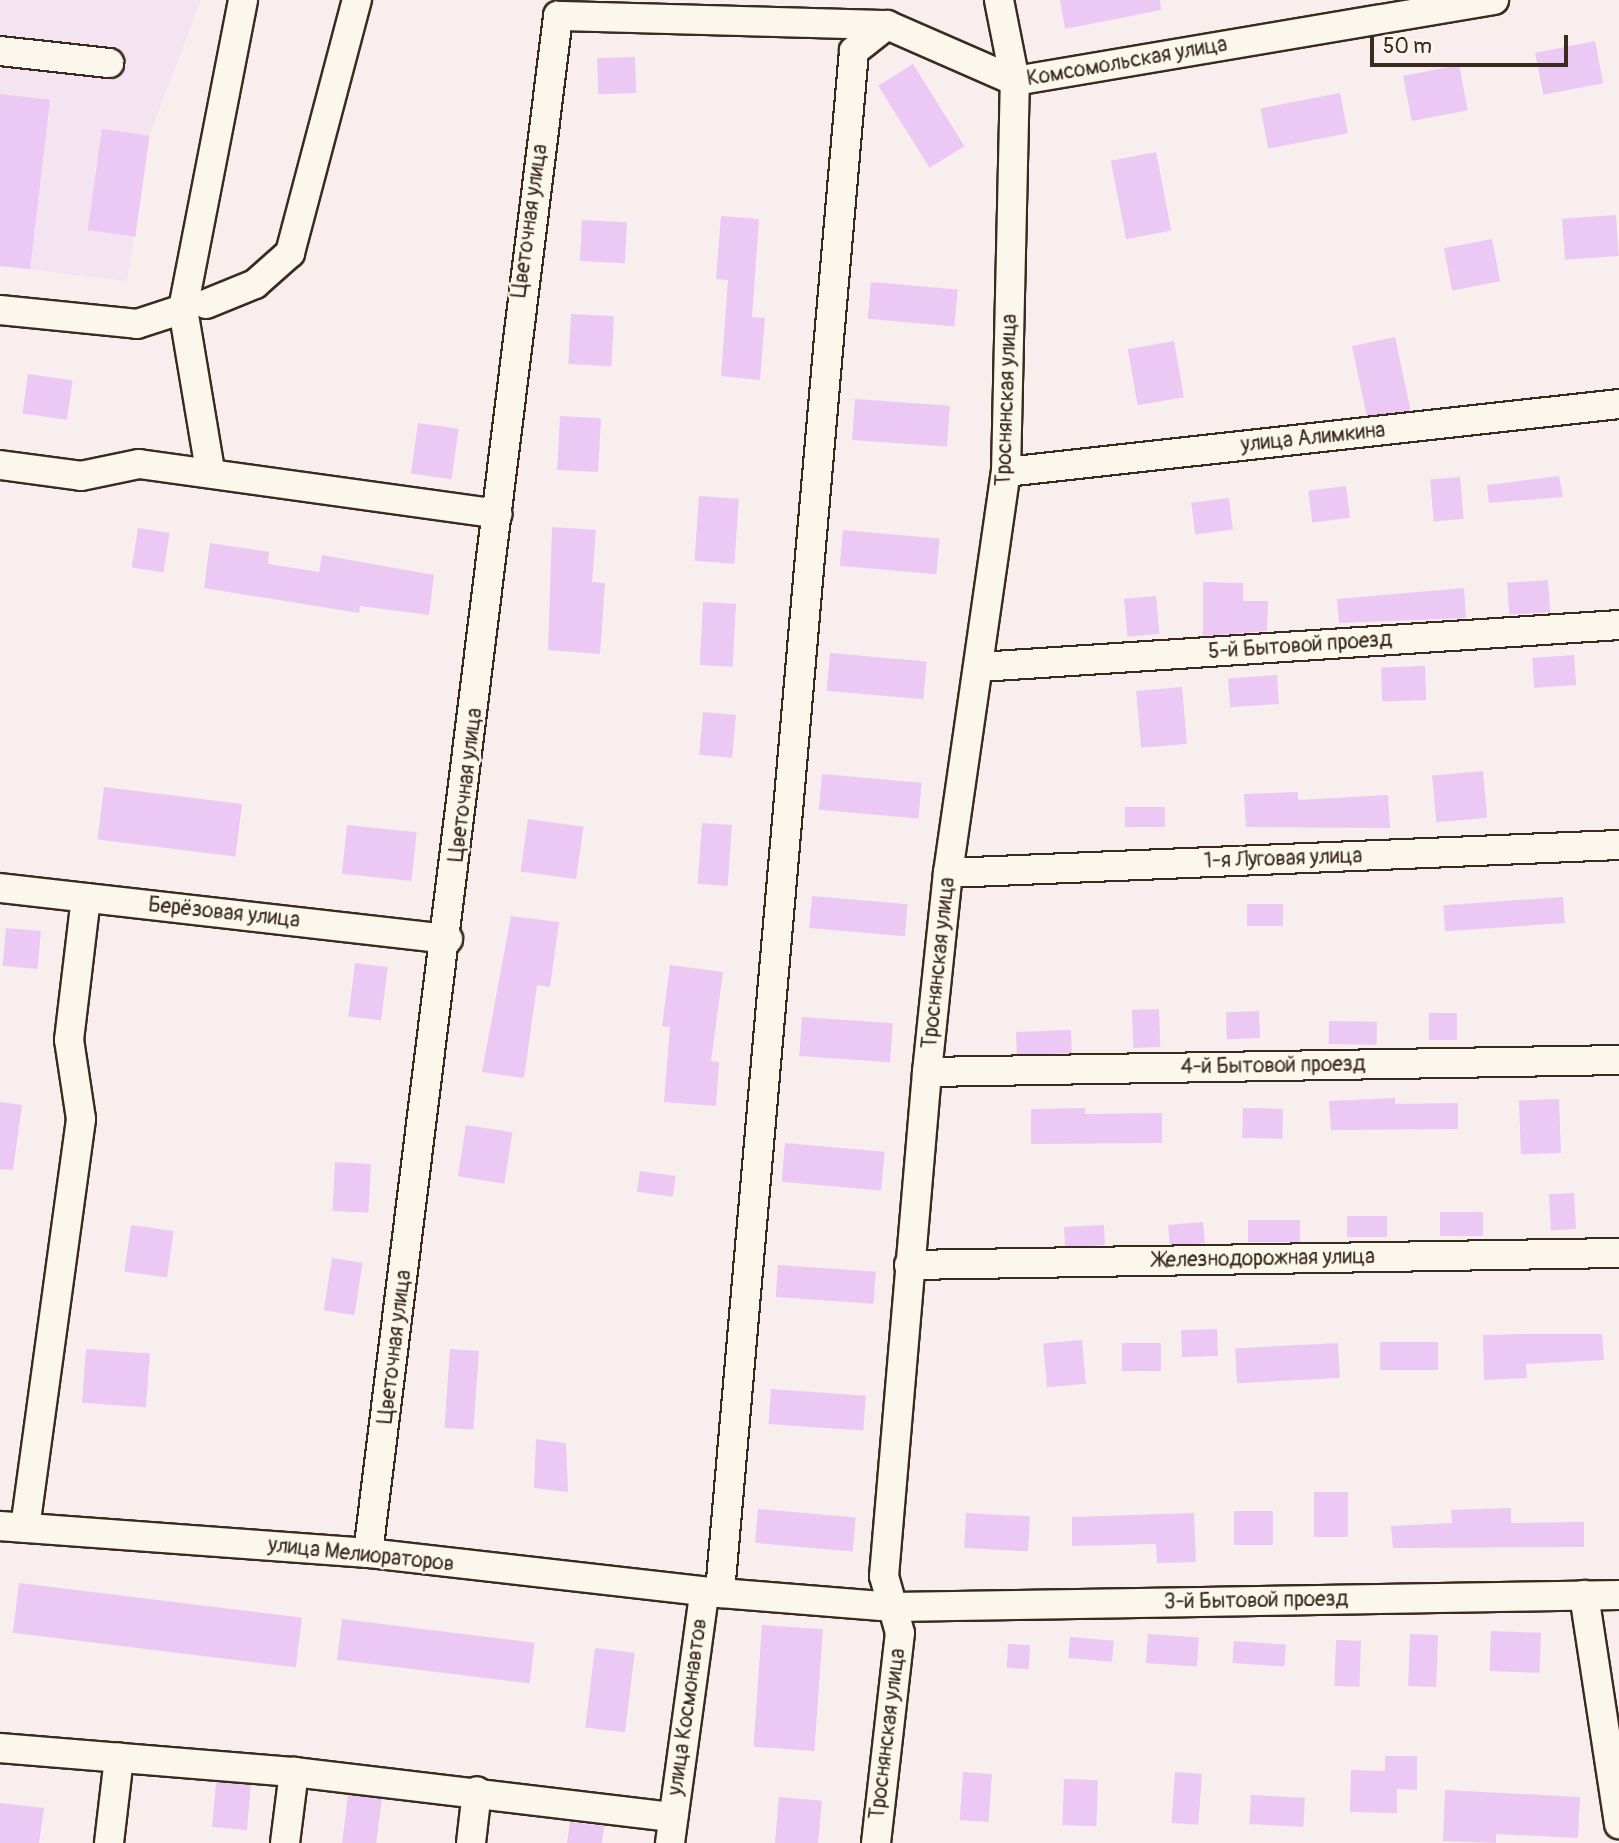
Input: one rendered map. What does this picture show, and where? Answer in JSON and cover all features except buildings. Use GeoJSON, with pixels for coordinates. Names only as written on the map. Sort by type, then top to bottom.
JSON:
{"type":"FeatureCollection","features":[{"type":"Feature","properties":{"kind":"street"},"geometry":{"type":"LineString","coordinates":[[210,471],[195,307],[243,0]]}},
{"type":"Feature","properties":{"kind":"street"},"geometry":{"type":"LineString","coordinates":[[0,310],[137,324],[195,307],[255,284],[290,253],[356,0]]}},
{"type":"Feature","properties":{"kind":"street","name":"Троснянская улица"},"geometry":{"type":"LineString","coordinates":[[876,1843],[900,1633],[884,1576],[927,1072],[947,873],[980,667],[1006,472],[1016,81],[999,0]]}},
{"type":"Feature","properties":{"kind":"street","name":"Комсомольская улица"},"geometry":{"type":"LineString","coordinates":[[558,16],[887,25],[1016,81],[1494,0]]}},
{"type":"Feature","properties":{"kind":"street","name":"Цветочная улица"},"geometry":{"type":"LineString","coordinates":[[368,1553],[448,939],[558,16]]}},
{"type":"Feature","properties":{"kind":"street","name":"улица Космонавтов"},"geometry":{"type":"LineString","coordinates":[[0,1748],[294,1772],[477,1791],[671,1830],[712,1595],[854,51],[887,25]]}},
{"type":"Feature","properties":{"kind":"street"},"geometry":{"type":"LineString","coordinates":[[0,51],[108,63]]}},
{"type":"Feature","properties":{"kind":"street","name":"улица Алимкина"},"geometry":{"type":"LineString","coordinates":[[1006,472],[1619,404]]}},
{"type":"Feature","properties":{"kind":"street"},"geometry":{"type":"LineString","coordinates":[[0,466],[81,476],[139,464],[210,471],[498,514]]}},
{"type":"Feature","properties":{"kind":"street","name":"5-й Бытовой проезд"},"geometry":{"type":"LineString","coordinates":[[980,667],[1619,625]]}},
{"type":"Feature","properties":{"kind":"street","name":"1-я Луговая улица"},"geometry":{"type":"LineString","coordinates":[[947,873],[1619,845]]}},
{"type":"Feature","properties":{"kind":"street","name":"Берёзовая улица"},"geometry":{"type":"LineString","coordinates":[[0,888],[448,939]]}},
{"type":"Feature","properties":{"kind":"street"},"geometry":{"type":"LineString","coordinates":[[12,1527],[81,1119],[69,1040],[86,898]]}},
{"type":"Feature","properties":{"kind":"street","name":"4-й Бытовой проезд"},"geometry":{"type":"LineString","coordinates":[[927,1072],[1619,1060]]}},
{"type":"Feature","properties":{"kind":"street","name":"Железнодорожная улица"},"geometry":{"type":"LineString","coordinates":[[909,1265],[1619,1253]]}},
{"type":"Feature","properties":{"kind":"street","name":"улица Мелиораторов"},"geometry":{"type":"LineString","coordinates":[[12,1527],[368,1553],[712,1595],[893,1607]]}},
{"type":"Feature","properties":{"kind":"street"},"geometry":{"type":"LineString","coordinates":[[1584,1595],[1619,1824]]}},
{"type":"Feature","properties":{"kind":"street","name":"3-й Бытовой проезд"},"geometry":{"type":"LineString","coordinates":[[893,1607],[1619,1595]]}},
{"type":"Feature","properties":{"kind":"street"},"geometry":{"type":"LineString","coordinates":[[109,1843],[119,1758]]}},
{"type":"Feature","properties":{"kind":"street"},"geometry":{"type":"LineString","coordinates":[[285,1843],[294,1772]]}},
{"type":"Feature","properties":{"kind":"street"},"geometry":{"type":"LineString","coordinates":[[471,1843],[477,1791]]}},
{"type":"Feature","properties":{"kind":"shaded area"},"geometry":{"type":"Polygon","coordinates":[[[0,0],[201,0],[149,136],[127,281],[0,266],[0,0]]]}}]}
